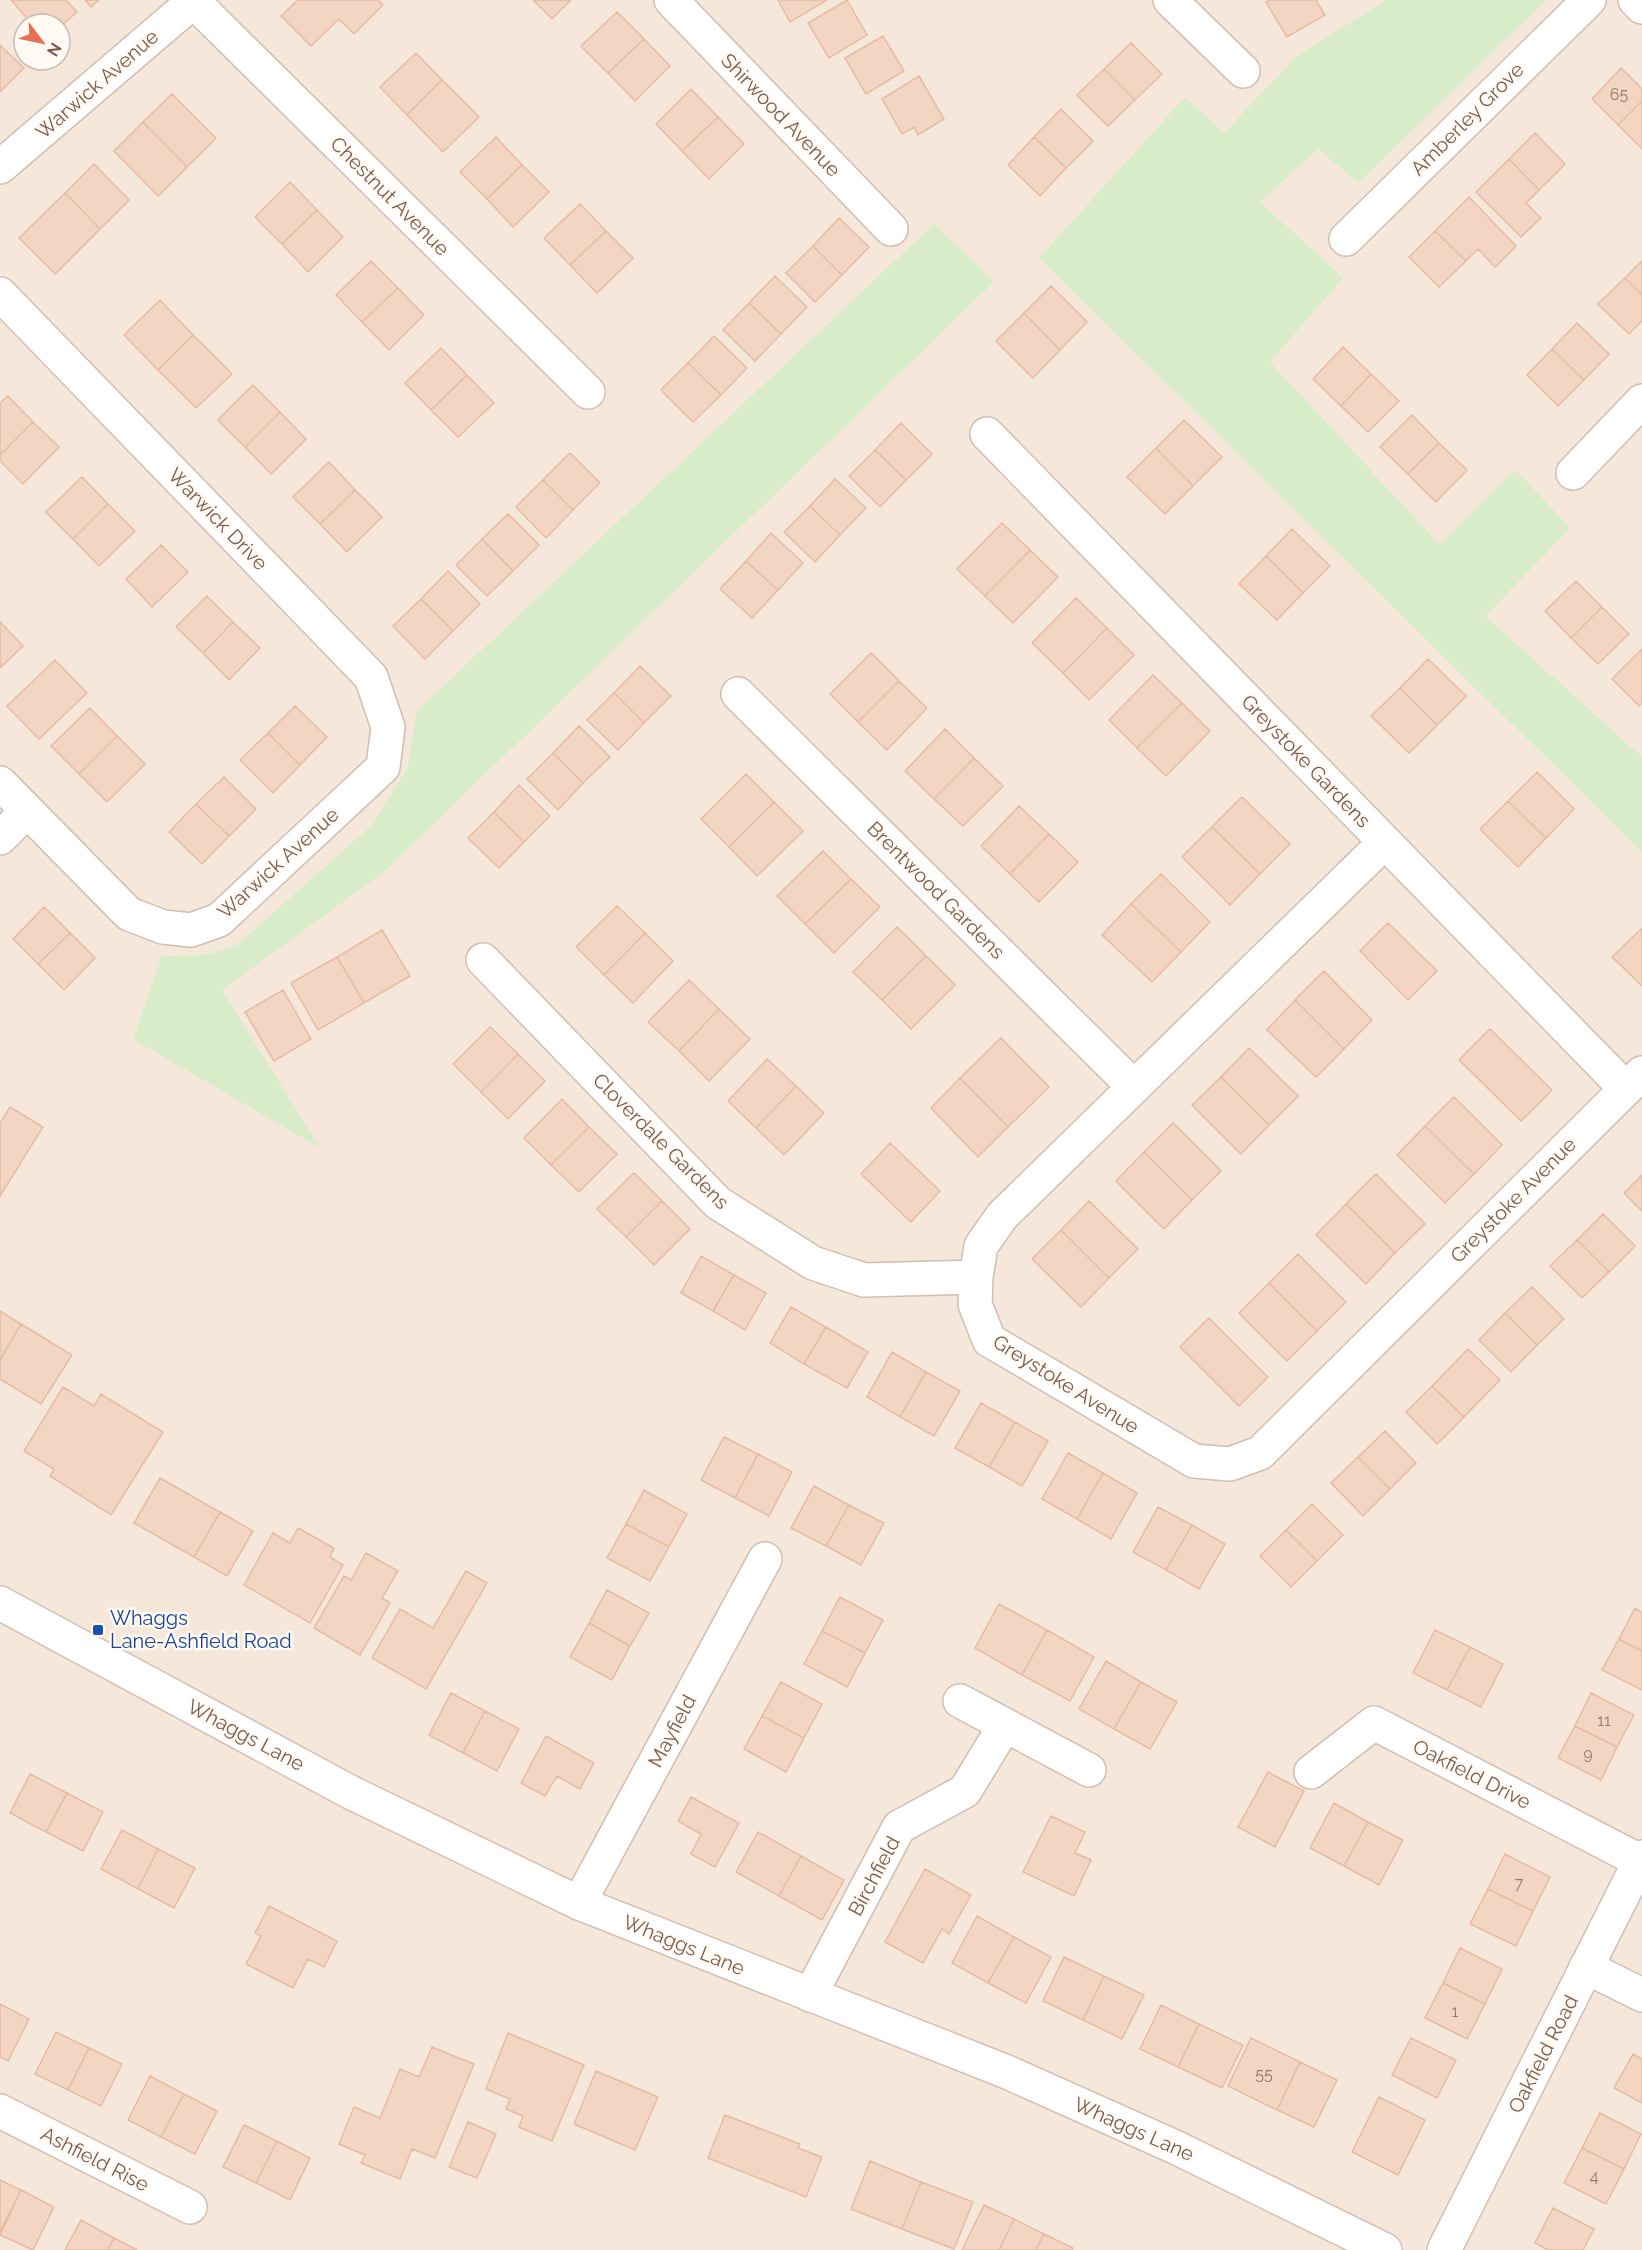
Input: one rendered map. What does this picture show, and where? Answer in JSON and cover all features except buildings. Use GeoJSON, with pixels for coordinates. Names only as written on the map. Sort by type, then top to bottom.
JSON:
{"type":"FeatureCollection","features":[{"type":"Feature","properties":{"kind":"street","name":"Shirwood Avenue"},"geometry":{"type":"LineString","coordinates":[[671,0],[891,229]]}},
{"type":"Feature","properties":{"kind":"street"},"geometry":{"type":"LineString","coordinates":[[1170,0],[1243,71]]}},
{"type":"Feature","properties":{"kind":"street","name":"Amberley Grove"},"geometry":{"type":"LineString","coordinates":[[1346,239],[1589,0]]}},
{"type":"Feature","properties":{"kind":"street"},"geometry":{"type":"LineString","coordinates":[[1635,0],[1642,7]]}},
{"type":"Feature","properties":{"kind":"street","name":"Warwick Avenue"},"geometry":{"type":"LineString","coordinates":[[0,167],[194,1]]}},
{"type":"Feature","properties":{"kind":"street","name":"Chestnut Avenue"},"geometry":{"type":"LineString","coordinates":[[194,1],[588,392]]}},
{"type":"Feature","properties":{"kind":"street","name":"Warwick Drive"},"geometry":{"type":"LineString","coordinates":[[0,294],[371,676],[388,727],[383,767]]}},
{"type":"Feature","properties":{"kind":"street"},"geometry":{"type":"LineString","coordinates":[[1573,473],[1642,401]]}},
{"type":"Feature","properties":{"kind":"street","name":"Greystoke Gardens"},"geometry":{"type":"LineString","coordinates":[[987,434],[1385,842],[1633,1080]]}},
{"type":"Feature","properties":{"kind":"street","name":"Brentwood Gardens"},"geometry":{"type":"LineString","coordinates":[[738,694],[1133,1086]]}},
{"type":"Feature","properties":{"kind":"street","name":"Warwick Avenue"},"geometry":{"type":"LineString","coordinates":[[0,783],[129,914],[163,927],[191,930],[219,920],[383,767]]}},
{"type":"Feature","properties":{"kind":"street"},"geometry":{"type":"LineString","coordinates":[[0,838],[27,811]]}},
{"type":"Feature","properties":{"kind":"street","name":"Greystoke Avenue"},"geometry":{"type":"LineString","coordinates":[[1385,842],[1002,1216],[981,1246],[976,1277],[975,1304],[990,1341],[1194,1461],[1230,1464],[1260,1453],[1633,1080]]}},
{"type":"Feature","properties":{"kind":"street","name":"Cloverdale Gardens"},"geometry":{"type":"LineString","coordinates":[[483,960],[718,1203],[813,1263],[864,1280],[976,1277]]}},
{"type":"Feature","properties":{"kind":"street","name":"Mayfield"},"geometry":{"type":"LineString","coordinates":[[579,1903],[765,1559]]}},
{"type":"Feature","properties":{"kind":"street","name":"Whaggs Lane"},"geometry":{"type":"LineString","coordinates":[[0,1603],[350,1792],[579,1903],[1007,2072],[1174,2147],[1386,2250]]}},
{"type":"Feature","properties":{"kind":"street"},"geometry":{"type":"LineString","coordinates":[[960,1701],[1089,1770]]}},
{"type":"Feature","properties":{"kind":"street","name":"Oakfield Drive"},"geometry":{"type":"LineString","coordinates":[[1311,1772],[1374,1723],[1641,1859]]}},
{"type":"Feature","properties":{"kind":"street","name":"Birchfield"},"geometry":{"type":"LineString","coordinates":[[810,1995],[899,1827],[965,1791],[1005,1725]]}},
{"type":"Feature","properties":{"kind":"street","name":"Oakfield Road"},"geometry":{"type":"LineString","coordinates":[[1444,2250],[1641,1859]]}},
{"type":"Feature","properties":{"kind":"street"},"geometry":{"type":"LineString","coordinates":[[1586,1967],[1642,1995]]}},
{"type":"Feature","properties":{"kind":"street","name":"Ashfield Rise"},"geometry":{"type":"LineString","coordinates":[[0,2111],[190,2207]]}},
{"type":"Feature","properties":{"kind":"shaded area"},"geometry":{"type":"Polygon","coordinates":[[[0,0],[1642,0],[1642,2250],[0,2250],[0,0]]]}},
{"type":"Feature","properties":{"kind":"green space"},"geometry":{"type":"Polygon","coordinates":[[[1386,0],[1546,0],[1358,183],[1318,149],[1260,202],[1343,278],[1270,362],[1440,545],[1515,470],[1571,528],[1485,616],[1642,757],[1642,852],[1039,258],[1185,97],[1224,133],[1297,56],[1386,0]]]}},
{"type":"Feature","properties":{"kind":"green space"},"geometry":{"type":"Polygon","coordinates":[[[934,224],[994,282],[385,871],[222,990],[320,1148],[133,1039],[162,956],[206,955],[237,945],[372,825],[408,767],[417,711],[934,224]]]}},
{"type":"Feature","properties":{"kind":"place","name":"Whaggs Lane-Ashfield Road"},"geometry":{"type":"Point","coordinates":[98,1630]}}]}
